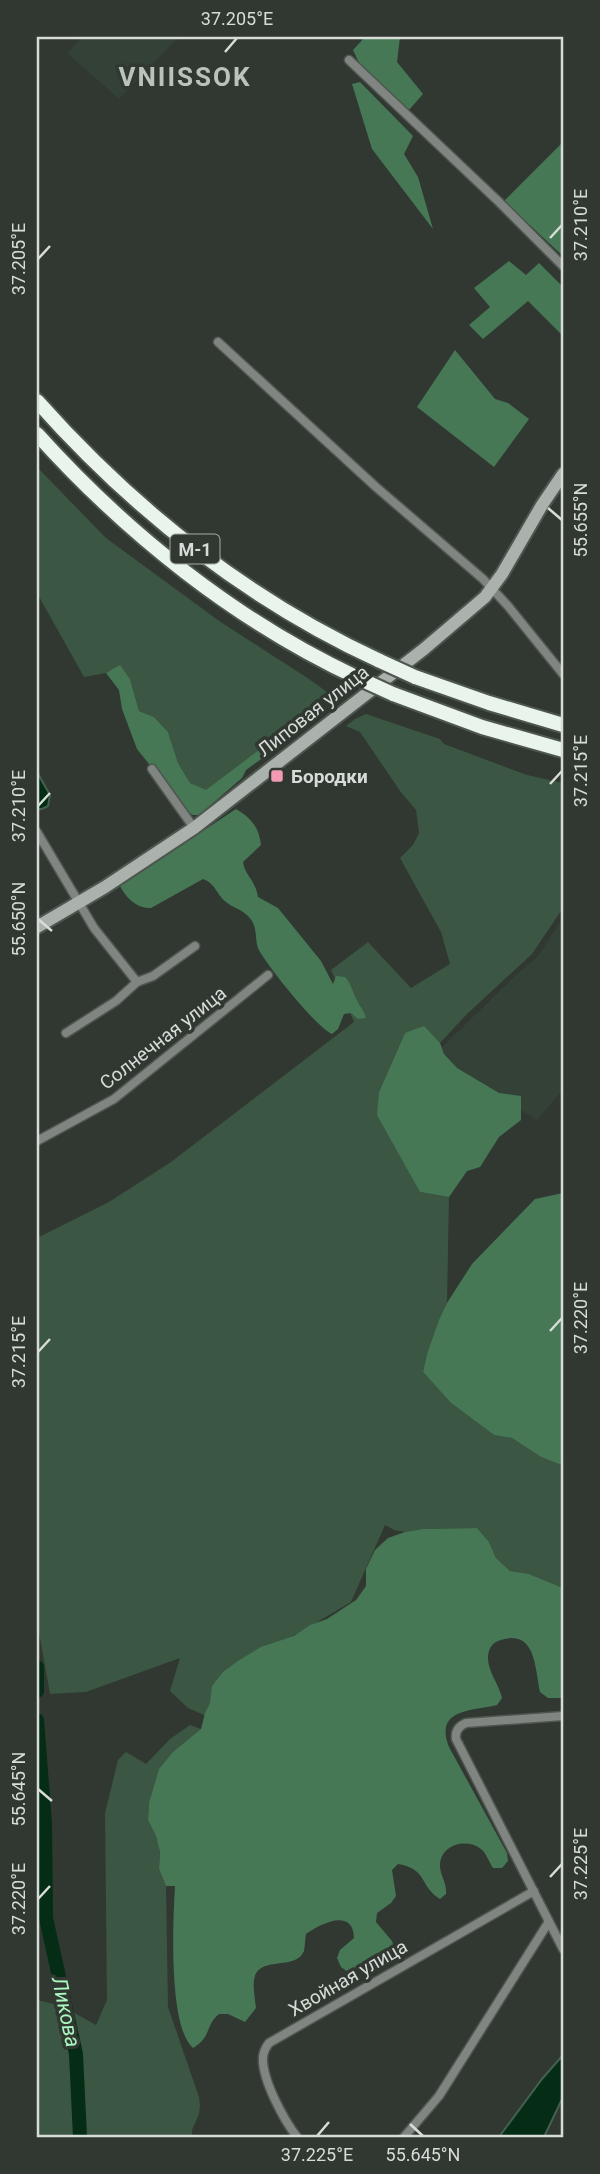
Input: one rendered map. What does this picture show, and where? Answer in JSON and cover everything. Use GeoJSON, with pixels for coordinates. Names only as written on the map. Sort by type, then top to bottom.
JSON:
{"type":"FeatureCollection","features":[{"type":"Feature","properties":{"kind":"highway","name":"М-1"},"geometry":{"type":"LineString","coordinates":[[37,401],[65,432],[154,518],[276,606],[325,635],[415,677],[489,704],[563,725]]}},
{"type":"Feature","properties":{"kind":"highway","name":"М-1"},"geometry":{"type":"LineString","coordinates":[[37,434],[138,534],[192,578],[263,627],[393,694],[482,727],[563,750]]}},
{"type":"Feature","properties":{"kind":"street"},"geometry":{"type":"LineString","coordinates":[[349,60],[563,266]]}},
{"type":"Feature","properties":{"kind":"street"},"geometry":{"type":"LineString","coordinates":[[218,342],[492,589],[563,674]]}},
{"type":"Feature","properties":{"kind":"street","name":"Липовая улица"},"geometry":{"type":"LineString","coordinates":[[37,927],[194,828],[424,649],[492,589],[563,474]]}},
{"type":"Feature","properties":{"kind":"street"},"geometry":{"type":"LineString","coordinates":[[152,769],[194,828]]}},
{"type":"Feature","properties":{"kind":"street"},"geometry":{"type":"LineString","coordinates":[[37,832],[94,928],[138,982]]}},
{"type":"Feature","properties":{"kind":"street"},"geometry":{"type":"LineString","coordinates":[[66,1033],[195,946]]}},
{"type":"Feature","properties":{"kind":"street","name":"Солнечная улица"},"geometry":{"type":"LineString","coordinates":[[37,1141],[114,1099],[268,975]]}},
{"type":"Feature","properties":{"kind":"street"},"geometry":{"type":"LineString","coordinates":[[563,1716],[467,1723],[458,1728],[456,1740],[563,1949]]}},
{"type":"Feature","properties":{"kind":"street","name":"Хвойная улица"},"geometry":{"type":"LineString","coordinates":[[297,2137],[274,2097],[264,2070],[262,2057],[269,2043],[534,1891]]}},
{"type":"Feature","properties":{"kind":"street"},"geometry":{"type":"LineString","coordinates":[[404,2137],[439,2096],[548,1923]]}},
{"type":"Feature","properties":{"kind":"shaded area"},"geometry":{"type":"Polygon","coordinates":[[[82,37],[179,37],[119,99],[67,53],[82,37]]]}},
{"type":"Feature","properties":{"kind":"shaded area"},"geometry":{"type":"Polygon","coordinates":[[[365,37],[400,37],[397,62],[423,94],[408,111],[361,67],[353,50],[365,37]]]}},
{"type":"Feature","properties":{"kind":"shaded area"},"geometry":{"type":"Polygon","coordinates":[[[360,82],[413,136],[404,154],[418,177],[433,229],[372,149],[352,84],[360,82]]]}},
{"type":"Feature","properties":{"kind":"shaded area"},"geometry":{"type":"Polygon","coordinates":[[[563,142],[563,256],[504,201],[563,142]]]}},
{"type":"Feature","properties":{"kind":"shaded area"},"geometry":{"type":"Polygon","coordinates":[[[509,261],[526,275],[539,263],[563,287],[563,336],[528,301],[483,339],[469,325],[490,307],[474,288],[509,261]]]}},
{"type":"Feature","properties":{"kind":"shaded area"},"geometry":{"type":"Polygon","coordinates":[[[455,350],[495,399],[508,403],[529,419],[494,467],[417,407],[455,350]]]}},
{"type":"Feature","properties":{"kind":"shaded area"},"geometry":{"type":"Polygon","coordinates":[[[37,467],[106,538],[222,623],[330,694],[206,791],[190,783],[178,763],[168,732],[154,717],[139,711],[130,679],[120,666],[106,673],[84,677],[37,593],[37,467]]]}},
{"type":"Feature","properties":{"kind":"shaded area"},"geometry":{"type":"Polygon","coordinates":[[[120,665],[130,679],[139,711],[154,717],[168,732],[178,763],[190,783],[206,790],[268,743],[274,747],[199,815],[188,813],[137,749],[122,709],[119,690],[106,673],[120,665]]]}},
{"type":"Feature","properties":{"kind":"shaded area"},"geometry":{"type":"Polygon","coordinates":[[[366,714],[440,739],[444,744],[527,775],[563,783],[563,908],[532,954],[440,1043],[430,1035],[405,1033],[379,1092],[420,1192],[449,1197],[447,1303],[427,1354],[423,1372],[451,1403],[494,1435],[512,1438],[541,1457],[563,1463],[563,1588],[529,1574],[510,1571],[496,1558],[489,1542],[477,1528],[405,1532],[385,1525],[351,1602],[228,1675],[206,1716],[188,1708],[170,1691],[180,1658],[86,1692],[50,1694],[37,1621],[37,1238],[109,1202],[171,1162],[354,1022],[331,970],[368,942],[411,988],[450,964],[441,932],[400,858],[413,845],[419,833],[416,810],[360,732],[346,726],[366,714]]]}},
{"type":"Feature","properties":{"kind":"shaded area"},"geometry":{"type":"Polygon","coordinates":[[[37,772],[50,795],[48,806],[42,809],[37,809],[37,772]]]}},
{"type":"Feature","properties":{"kind":"shaded area"},"geometry":{"type":"Polygon","coordinates":[[[236,809],[253,824],[260,839],[261,845],[243,862],[258,897],[278,908],[321,961],[333,984],[336,976],[345,977],[366,1018],[358,1019],[351,1013],[344,1014],[338,1029],[332,1034],[315,1021],[265,960],[258,948],[254,925],[249,917],[226,902],[207,881],[203,879],[151,908],[137,905],[122,890],[120,886],[236,809]]]}},
{"type":"Feature","properties":{"kind":"shaded area"},"geometry":{"type":"Polygon","coordinates":[[[563,917],[563,1090],[537,1120],[434,1055],[539,955],[563,917]]]}},
{"type":"Feature","properties":{"kind":"shaded area"},"geometry":{"type":"Polygon","coordinates":[[[424,1026],[457,1068],[499,1093],[521,1096],[521,1120],[499,1137],[480,1167],[467,1171],[449,1197],[420,1192],[377,1115],[379,1092],[405,1033],[424,1026]]]}},
{"type":"Feature","properties":{"kind":"shaded area"},"geometry":{"type":"Polygon","coordinates":[[[563,1193],[563,1463],[559,1464],[541,1457],[512,1438],[494,1435],[451,1403],[423,1372],[439,1320],[472,1264],[535,1199],[563,1193]]]}},
{"type":"Feature","properties":{"kind":"shaded area"},"geometry":{"type":"Polygon","coordinates":[[[477,1528],[489,1542],[496,1558],[510,1571],[529,1574],[563,1588],[563,1698],[548,1698],[540,1692],[532,1653],[521,1640],[501,1640],[492,1645],[488,1656],[489,1667],[502,1698],[497,1705],[458,1714],[447,1725],[449,1747],[507,1853],[508,1861],[502,1868],[493,1868],[483,1851],[475,1845],[454,1845],[441,1859],[440,1867],[446,1894],[440,1899],[433,1894],[419,1874],[408,1866],[398,1864],[392,1870],[396,1896],[377,1913],[376,1922],[392,1941],[395,1950],[392,1958],[348,1972],[341,1967],[337,1958],[340,1950],[354,1938],[352,1929],[343,1921],[320,1926],[306,1934],[304,1951],[299,1957],[293,1961],[262,1967],[257,1972],[254,1980],[256,2008],[245,2022],[228,2014],[219,2014],[203,2040],[193,2048],[185,2036],[179,2018],[176,1996],[173,1946],[175,1886],[166,1886],[159,1869],[160,1852],[148,1820],[149,1803],[159,1769],[173,1752],[201,1729],[210,1703],[212,1686],[223,1672],[261,1647],[294,1636],[356,1600],[366,1586],[366,1569],[375,1550],[388,1538],[423,1529],[477,1528]]]}},
{"type":"Feature","properties":{"kind":"shaded area"},"geometry":{"type":"Polygon","coordinates":[[[190,1725],[201,1729],[149,1803],[148,1820],[156,1836],[160,1852],[159,1869],[166,1886],[168,2007],[199,2097],[199,2114],[192,2137],[37,2137],[37,2000],[62,2006],[96,2025],[107,2000],[105,1813],[118,1760],[126,1752],[146,1764],[170,1739],[190,1725]]]}},
{"type":"Feature","properties":{"kind":"shaded area"},"geometry":{"type":"Polygon","coordinates":[[[563,2055],[563,2097],[544,2137],[499,2137],[542,2079],[563,2055]]]}},
{"type":"Feature","properties":{"kind":"waterway","name":"Ликова"},"geometry":{"type":"LineString","coordinates":[[37,1667],[37,1691]]}},
{"type":"Feature","properties":{"kind":"waterway","name":"Ликова"},"geometry":{"type":"LineString","coordinates":[[37,1720],[45,1824],[46,1918],[76,2054],[80,2137]]}},
{"type":"Feature","properties":{"kind":"place","name":"Бородки"},"geometry":{"type":"Point","coordinates":[277,776]}},
{"type":"Feature","properties":{"kind":"district","name":"VNIISSOK"},"geometry":{"type":"Point","coordinates":[185,77]}}]}
